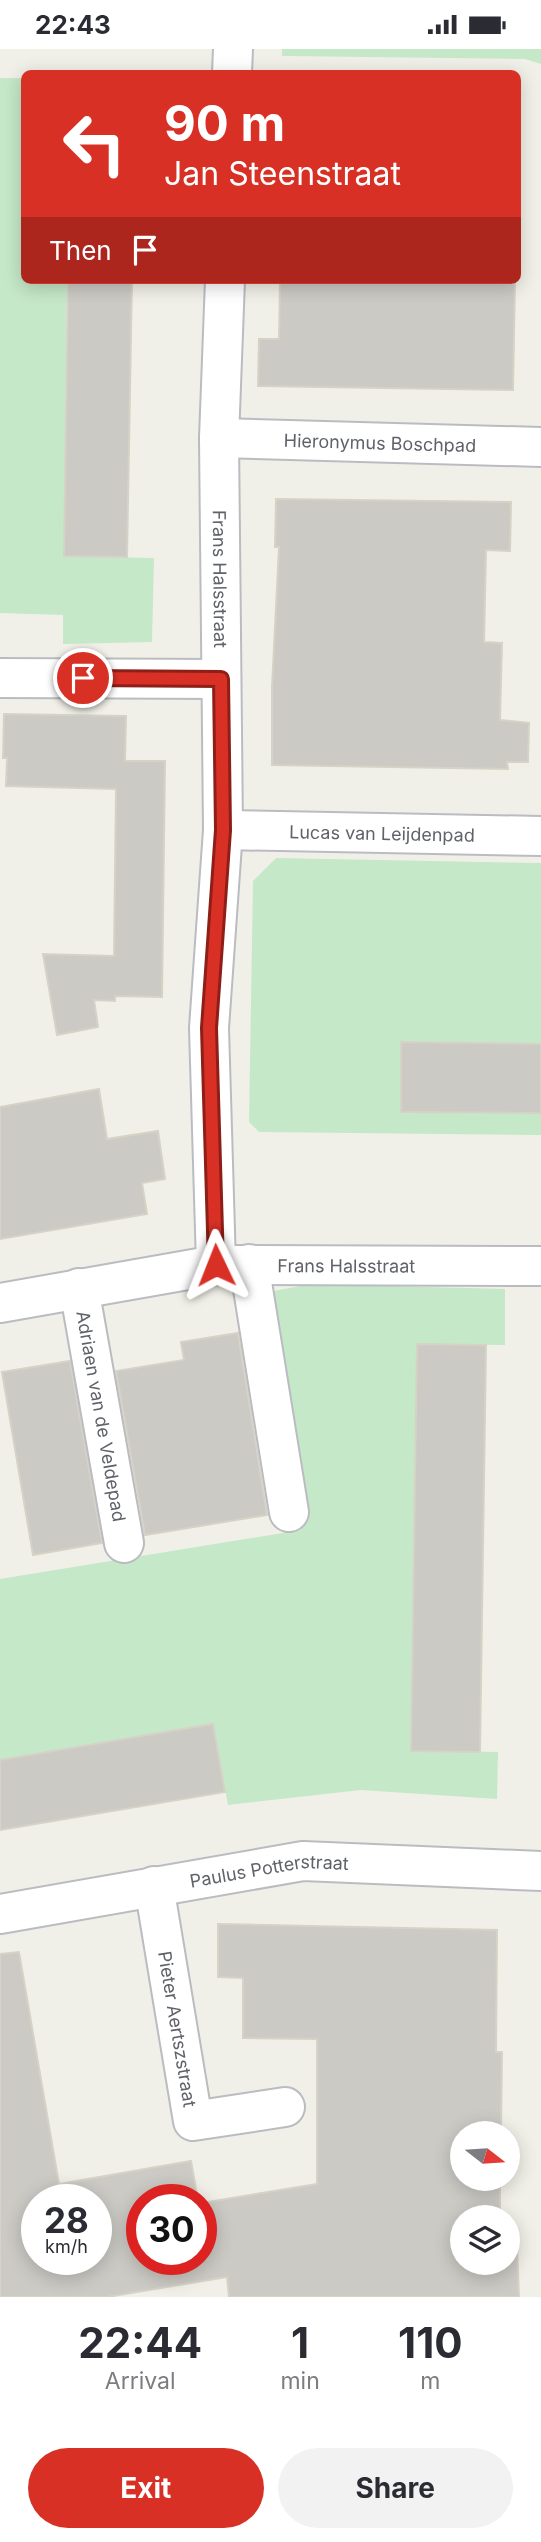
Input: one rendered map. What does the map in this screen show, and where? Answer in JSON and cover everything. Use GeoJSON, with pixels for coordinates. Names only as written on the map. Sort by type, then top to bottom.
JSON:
{"type":"FeatureCollection","features":[{"type":"Feature","properties":{"kind":"street","name":"Frans Halsstraat"},"geometry":{"type":"LineString","coordinates":[[225,284],[219,438],[223,830],[209,1028],[232,1265],[541,1266]]}},
{"type":"Feature","properties":{"kind":"street","name":"Hieronymus Boschpad"},"geometry":{"type":"LineString","coordinates":[[219,438],[541,447]]}},
{"type":"Feature","properties":{"kind":"street"},"geometry":{"type":"LineString","coordinates":[[0,678],[221,679]]}},
{"type":"Feature","properties":{"kind":"street","name":"Lucas van Leijdenpad"},"geometry":{"type":"LineString","coordinates":[[223,830],[541,836]]}},
{"type":"Feature","properties":{"kind":"street"},"geometry":{"type":"LineString","coordinates":[[0,1303],[232,1265],[289,1512]]}},
{"type":"Feature","properties":{"kind":"street","name":"Adriaen van de Veldepad"},"geometry":{"type":"LineString","coordinates":[[79,1288],[124,1543]]}},
{"type":"Feature","properties":{"kind":"street","name":"Paulus Potterstraat"},"geometry":{"type":"LineString","coordinates":[[0,1914],[303,1861],[541,1871]]}},
{"type":"Feature","properties":{"kind":"street","name":"Pieter Aertszstraat"},"geometry":{"type":"LineString","coordinates":[[155,1886],[193,2121],[285,2107]]}},
{"type":"Feature","properties":{"kind":"green space"},"geometry":{"type":"Polygon","coordinates":[[[282,49],[541,49],[541,64],[525,59],[282,56],[282,49]]]}},
{"type":"Feature","properties":{"kind":"green space"},"geometry":{"type":"Polygon","coordinates":[[[0,78],[21,78],[21,284],[67,284],[64,556],[154,558],[152,642],[63,644],[63,615],[0,613],[0,78]]]}},
{"type":"Feature","properties":{"kind":"green space"},"geometry":{"type":"Polygon","coordinates":[[[276,858],[541,863],[541,1135],[259,1132],[249,1122],[253,881],[276,858]]]}},
{"type":"Feature","properties":{"kind":"green space"},"geometry":{"type":"Polygon","coordinates":[[[310,1284],[505,1289],[505,1345],[417,1344],[411,1750],[498,1752],[497,1799],[361,1790],[228,1805],[213,1724],[0,1760],[0,1579],[301,1530],[264,1293],[310,1284]]]}},
{"type":"Feature","properties":{"kind":"building"},"geometry":{"type":"Polygon","coordinates":[[[68,284],[132,284],[127,557],[64,556],[68,284]]]}},
{"type":"Feature","properties":{"kind":"building"},"geometry":{"type":"Polygon","coordinates":[[[280,284],[515,284],[513,390],[258,386],[259,339],[279,339],[280,284]]]}},
{"type":"Feature","properties":{"kind":"building"},"geometry":{"type":"Polygon","coordinates":[[[276,499],[511,502],[510,551],[486,550],[484,642],[502,643],[500,720],[529,723],[528,762],[507,762],[508,769],[272,765],[272,687],[279,547],[275,547],[276,499]]]}},
{"type":"Feature","properties":{"kind":"building"},"geometry":{"type":"Polygon","coordinates":[[[4,714],[126,716],[125,761],[165,761],[162,997],[115,996],[115,1001],[94,1000],[98,1027],[57,1035],[43,954],[114,956],[116,789],[6,786],[7,758],[3,758],[4,714]]]}},
{"type":"Feature","properties":{"kind":"building"},"geometry":{"type":"Polygon","coordinates":[[[401,1042],[541,1044],[541,1113],[401,1112],[401,1042]]]}},
{"type":"Feature","properties":{"kind":"building"},"geometry":{"type":"Polygon","coordinates":[[[99,1089],[107,1139],[158,1131],[165,1179],[142,1183],[147,1214],[0,1239],[0,1107],[99,1089]]]}},
{"type":"Feature","properties":{"kind":"building"},"geometry":{"type":"Polygon","coordinates":[[[238,1333],[267,1515],[145,1535],[116,1371],[184,1360],[181,1342],[238,1333]]]}},
{"type":"Feature","properties":{"kind":"building"},"geometry":{"type":"Polygon","coordinates":[[[417,1344],[486,1345],[480,1752],[411,1751],[417,1344]]]}},
{"type":"Feature","properties":{"kind":"building"},"geometry":{"type":"Polygon","coordinates":[[[70,1361],[102,1543],[33,1555],[2,1372],[70,1361]]]}},
{"type":"Feature","properties":{"kind":"building"},"geometry":{"type":"Polygon","coordinates":[[[213,1724],[225,1792],[0,1830],[0,1760],[213,1724]]]}},
{"type":"Feature","properties":{"kind":"building"},"geometry":{"type":"Polygon","coordinates":[[[218,1924],[497,1930],[496,2052],[502,2052],[501,2121],[450,2121],[450,2191],[500,2191],[500,2205],[450,2205],[450,2275],[518,2275],[519,2297],[229,2297],[227,2277],[107,2297],[0,2297],[0,1954],[19,1952],[59,2184],[191,2161],[195,2184],[126,2184],[126,2275],[217,2275],[217,2200],[317,2184],[317,2039],[243,2038],[243,1978],[218,1977],[218,1924]]]}},
{"type":"Feature","properties":{"kind":"route"},"geometry":{"type":"LineString","coordinates":[[83,678],[221,679],[223,830],[209,1028],[216,1265]]}}]}
